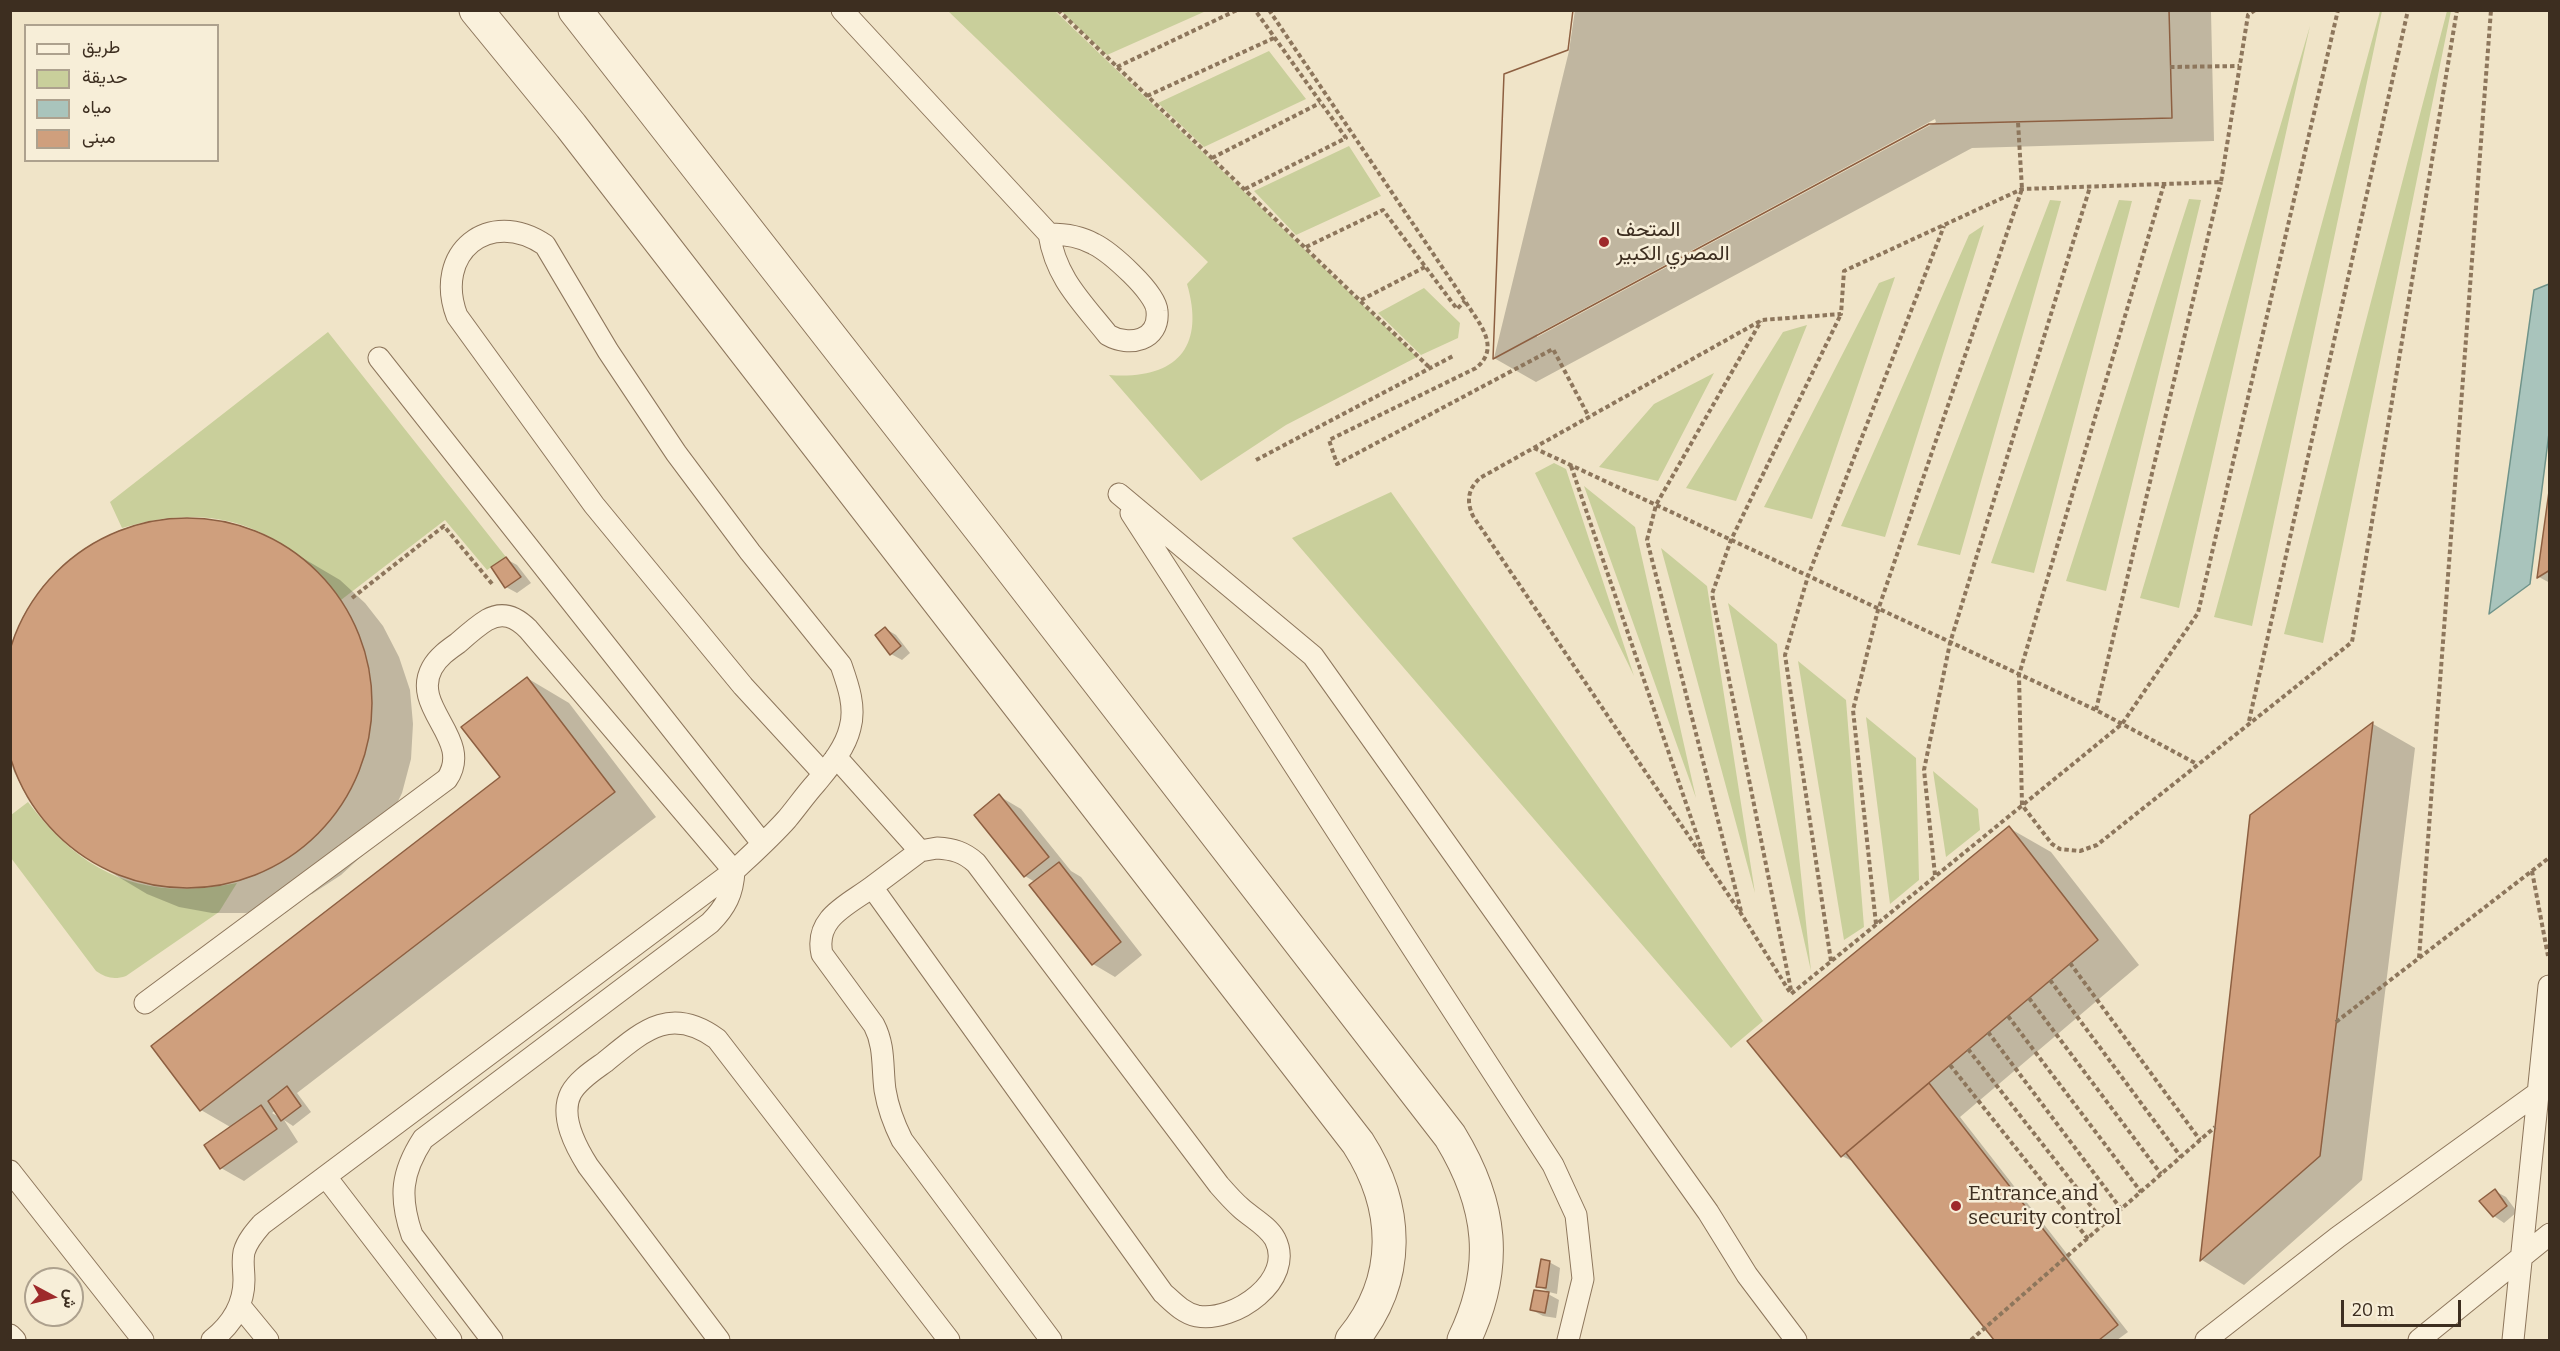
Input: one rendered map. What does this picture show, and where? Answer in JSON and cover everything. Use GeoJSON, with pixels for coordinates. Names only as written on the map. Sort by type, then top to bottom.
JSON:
{"type":"FeatureCollection","features":[{"type":"Feature","properties":{"kind":"street"},"geometry":{"type":"LineString","coordinates":[[476,10],[571,126],[1358,1143],[1373,1167],[1383,1193],[1389,1220],[1390,1248],[1386,1276],[1376,1303],[1363,1327],[1352,1341]]}},
{"type":"Feature","properties":{"kind":"street"},"geometry":{"type":"LineString","coordinates":[[575,10],[1450,1136],[1467,1164],[1479,1193],[1486,1224],[1488,1256],[1484,1287],[1475,1318],[1464,1341]]}},
{"type":"Feature","properties":{"kind":"lane"},"geometry":{"type":"LineString","coordinates":[[842,10],[1049,234],[1055,262],[1061,276],[1108,335],[1129,342],[1140,340],[1150,333],[1156,322],[1157,311],[1154,300],[1147,291],[1107,252],[1094,244],[1064,234],[1049,234]]}},
{"type":"Feature","properties":{"kind":"lane"},"geometry":{"type":"LineString","coordinates":[[212,1341],[233,1319],[240,1306],[243,1293],[245,1250],[252,1235],[262,1224],[734,871],[786,819],[829,765],[850,729],[852,707],[849,686],[841,665],[750,552],[676,453],[608,351],[545,245],[530,235],[513,230],[495,231],[478,237],[465,249],[455,264],[450,281],[450,298],[457,316],[594,506],[735,677],[829,765],[920,851]]}},
{"type":"Feature","properties":{"kind":"lane"},"geometry":{"type":"LineString","coordinates":[[379,358],[762,843]]}},
{"type":"Feature","properties":{"kind":"lane"},"geometry":{"type":"LineString","coordinates":[[1568,1341],[1583,1279],[1576,1215],[1553,1166],[1119,494],[1313,656],[1708,1212],[1747,1275],[1796,1341]]}},
{"type":"Feature","properties":{"kind":"lane"},"geometry":{"type":"LineString","coordinates":[[145,1003],[447,779],[453,770],[454,749],[428,698],[427,684],[430,670],[439,658],[483,622],[494,616],[506,615],[519,620],[528,629],[734,871]]}},
{"type":"Feature","properties":{"kind":"lane"},"geometry":{"type":"LineString","coordinates":[[872,887],[1163,1293],[1179,1308],[1196,1316],[1212,1316],[1242,1308],[1258,1296],[1276,1269],[1279,1254],[1276,1240],[1219,1185],[976,863],[966,854],[953,849],[937,848],[920,851],[827,920],[821,931],[822,954],[880,1036],[885,1089],[890,1111],[902,1140],[1051,1341]]}},
{"type":"Feature","properties":{"kind":"lane"},"geometry":{"type":"LineString","coordinates":[[492,1341],[412,1235],[405,1214],[403,1194],[405,1174],[412,1155],[423,1139],[710,923],[721,913],[729,900],[734,871]]}},
{"type":"Feature","properties":{"kind":"lane"},"geometry":{"type":"LineString","coordinates":[[2512,1341],[2544,1088],[2549,986]]}},
{"type":"Feature","properties":{"kind":"lane"},"geometry":{"type":"LineString","coordinates":[[719,1341],[588,1166],[576,1148],[570,1127],[568,1107],[571,1093],[582,1080],[640,1034],[655,1026],[671,1022],[688,1023],[703,1029],[717,1039],[949,1341]]}},
{"type":"Feature","properties":{"kind":"lane"},"geometry":{"type":"LineString","coordinates":[[2206,1341],[2338,1237],[2544,1088]]}},
{"type":"Feature","properties":{"kind":"lane"},"geometry":{"type":"LineString","coordinates":[[10,1171],[143,1341]]}},
{"type":"Feature","properties":{"kind":"lane"},"geometry":{"type":"LineString","coordinates":[[326,1177],[451,1341]]}},
{"type":"Feature","properties":{"kind":"lane"},"geometry":{"type":"LineString","coordinates":[[2419,1341],[2550,1234]]}},
{"type":"Feature","properties":{"kind":"lane"},"geometry":{"type":"LineString","coordinates":[[240,1306],[268,1341]]}},
{"type":"Feature","properties":{"kind":"lane"},"geometry":{"type":"LineString","coordinates":[[10,1335],[15,1341]]}},
{"type":"Feature","properties":{"kind":"path"},"geometry":{"type":"LineString","coordinates":[[1058,10],[1431,368]]}},
{"type":"Feature","properties":{"kind":"path"},"geometry":{"type":"LineString","coordinates":[[1117,67],[1237,10]]}},
{"type":"Feature","properties":{"kind":"path"},"geometry":{"type":"LineString","coordinates":[[1245,189],[1346,138],[1255,10]]}},
{"type":"Feature","properties":{"kind":"path"},"geometry":{"type":"LineString","coordinates":[[1269,10],[1465,300],[1489,343],[1484,362],[1455,379],[1329,440],[1337,464],[1553,350],[1590,417]]}},
{"type":"Feature","properties":{"kind":"path"},"geometry":{"type":"LineString","coordinates":[[2096,710],[2221,182],[2248,15],[2255,10]]}},
{"type":"Feature","properties":{"kind":"path"},"geometry":{"type":"LineString","coordinates":[[1791,994],[2122,724],[2198,613],[2338,10]]}},
{"type":"Feature","properties":{"kind":"path"},"geometry":{"type":"LineString","coordinates":[[2249,723],[2408,10]]}},
{"type":"Feature","properties":{"kind":"path"},"geometry":{"type":"LineString","coordinates":[[2164,184],[2019,675],[2022,805],[2052,844],[2060,849],[2080,851],[2097,845],[2352,642],[2457,10]]}},
{"type":"Feature","properties":{"kind":"path"},"geometry":{"type":"LineString","coordinates":[[2419,958],[2491,10]]}},
{"type":"Feature","properties":{"kind":"path"},"geometry":{"type":"LineString","coordinates":[[1147,96],[1274,38]]}},
{"type":"Feature","properties":{"kind":"path"},"geometry":{"type":"LineString","coordinates":[[2170,67],[2239,66]]}},
{"type":"Feature","properties":{"kind":"path"},"geometry":{"type":"LineString","coordinates":[[1212,158],[1320,103]]}},
{"type":"Feature","properties":{"kind":"path"},"geometry":{"type":"LineString","coordinates":[[1876,924],[1853,710],[1878,610],[2022,189],[2018,122]]}},
{"type":"Feature","properties":{"kind":"path"},"geometry":{"type":"LineString","coordinates":[[1791,994],[1713,594],[1731,540],[1841,314],[1844,271],[2022,189],[2221,182]]}},
{"type":"Feature","properties":{"kind":"path"},"geometry":{"type":"LineString","coordinates":[[1935,876],[1924,770],[1950,643],[2090,187]]}},
{"type":"Feature","properties":{"kind":"path"},"geometry":{"type":"LineString","coordinates":[[1306,248],[1383,210],[1456,309],[1465,300]]}},
{"type":"Feature","properties":{"kind":"path"},"geometry":{"type":"LineString","coordinates":[[1831,962],[1785,655],[1808,576],[1944,225]]}},
{"type":"Feature","properties":{"kind":"path"},"geometry":{"type":"LineString","coordinates":[[1361,300],[1425,267]]}},
{"type":"Feature","properties":{"kind":"path"},"geometry":{"type":"LineString","coordinates":[[1791,994],[1742,915],[1469,508],[1470,491],[1474,483],[1762,320],[1841,314]]}},
{"type":"Feature","properties":{"kind":"path"},"geometry":{"type":"LineString","coordinates":[[1742,915],[1647,540],[1656,505],[1762,320]]}},
{"type":"Feature","properties":{"kind":"path"},"geometry":{"type":"LineString","coordinates":[[1256,460],[1453,356]]}},
{"type":"Feature","properties":{"kind":"path"},"geometry":{"type":"LineString","coordinates":[[1534,448],[2096,710],[2197,764]]}},
{"type":"Feature","properties":{"kind":"path"},"geometry":{"type":"LineString","coordinates":[[1571,465],[1706,862]]}},
{"type":"Feature","properties":{"kind":"path"},"geometry":{"type":"LineString","coordinates":[[352,598],[444,526],[497,590],[506,615]]}},
{"type":"Feature","properties":{"kind":"path"},"geometry":{"type":"LineString","coordinates":[[2336,1022],[2550,857]]}},
{"type":"Feature","properties":{"kind":"path"},"geometry":{"type":"LineString","coordinates":[[2532,871],[2550,962]]}},
{"type":"Feature","properties":{"kind":"path"},"geometry":{"type":"LineString","coordinates":[[2070,963],[2200,1140]]}},
{"type":"Feature","properties":{"kind":"path"},"geometry":{"type":"LineString","coordinates":[[2050,980],[2181,1157]]}},
{"type":"Feature","properties":{"kind":"path"},"geometry":{"type":"LineString","coordinates":[[2029,998],[2161,1174]]}},
{"type":"Feature","properties":{"kind":"path"},"geometry":{"type":"LineString","coordinates":[[2008,1016],[2141,1192]]}},
{"type":"Feature","properties":{"kind":"path"},"geometry":{"type":"LineString","coordinates":[[1988,1032],[2121,1209]]}},
{"type":"Feature","properties":{"kind":"path"},"geometry":{"type":"LineString","coordinates":[[1968,1049],[2105,1224]]}},
{"type":"Feature","properties":{"kind":"path"},"geometry":{"type":"LineString","coordinates":[[1950,1065],[2088,1239]]}},
{"type":"Feature","properties":{"kind":"path"},"geometry":{"type":"LineString","coordinates":[[1971,1341],[2216,1127]]}},
{"type":"Feature","properties":{"kind":"green space"},"geometry":{"type":"Polygon","coordinates":[[[948,11],[1055,11],[1417,357],[1286,425],[1201,481],[1109,375],[1152,372],[1168,366],[1180,356],[1188,343],[1192,326],[1192,307],[1187,284],[1208,262],[948,11]]]}},
{"type":"Feature","properties":{"kind":"green space"},"geometry":{"type":"Polygon","coordinates":[[[1061,11],[1206,11],[1107,55],[1061,11]]]}},
{"type":"Feature","properties":{"kind":"green space"},"geometry":{"type":"Polygon","coordinates":[[[2380,11],[2382,11],[2252,626],[2214,617],[2380,11]]]}},
{"type":"Feature","properties":{"kind":"green space"},"geometry":{"type":"Polygon","coordinates":[[[2447,11],[2451,11],[2323,643],[2284,634],[2447,11]]]}},
{"type":"Feature","properties":{"kind":"green space"},"geometry":{"type":"Polygon","coordinates":[[[2310,26],[2179,608],[2140,598],[2310,26]]]}},
{"type":"Feature","properties":{"kind":"green space"},"geometry":{"type":"Polygon","coordinates":[[[1269,51],[1306,99],[1204,147],[1158,103],[1269,51]]]}},
{"type":"Feature","properties":{"kind":"green space"},"geometry":{"type":"Polygon","coordinates":[[[1349,146],[1381,196],[1296,235],[1254,191],[1349,146]]]}},
{"type":"Feature","properties":{"kind":"green space"},"geometry":{"type":"Polygon","coordinates":[[[2189,199],[2201,200],[2106,591],[2066,581],[2189,199]]]}},
{"type":"Feature","properties":{"kind":"green space"},"geometry":{"type":"Polygon","coordinates":[[[2050,200],[2061,201],[1960,555],[1917,545],[2050,200]]]}},
{"type":"Feature","properties":{"kind":"green space"},"geometry":{"type":"Polygon","coordinates":[[[2119,200],[2132,201],[2034,573],[1991,563],[2119,200]]]}},
{"type":"Feature","properties":{"kind":"green space"},"geometry":{"type":"Polygon","coordinates":[[[1984,225],[1885,537],[1841,526],[1969,235],[1984,225]]]}},
{"type":"Feature","properties":{"kind":"green space"},"geometry":{"type":"Polygon","coordinates":[[[1895,277],[1812,519],[1764,507],[1879,283],[1895,277]]]}},
{"type":"Feature","properties":{"kind":"green space"},"geometry":{"type":"Polygon","coordinates":[[[1424,288],[1460,323],[1458,338],[1421,355],[1378,313],[1424,288]]]}},
{"type":"Feature","properties":{"kind":"green space"},"geometry":{"type":"Polygon","coordinates":[[[1807,325],[1736,501],[1686,488],[1783,332],[1807,325]]]}},
{"type":"Feature","properties":{"kind":"green space"},"geometry":{"type":"Polygon","coordinates":[[[328,332],[506,557],[487,570],[445,520],[341,600],[295,554],[270,537],[244,526],[217,519],[187,517],[156,520],[122,528],[110,502],[328,332]]]}},
{"type":"Feature","properties":{"kind":"green space"},"geometry":{"type":"Polygon","coordinates":[[[1714,373],[1658,481],[1599,467],[1654,404],[1714,373]]]}},
{"type":"Feature","properties":{"kind":"green space"},"geometry":{"type":"Polygon","coordinates":[[[1554,463],[1566,469],[1634,676],[1535,473],[1554,463]]]}},
{"type":"Feature","properties":{"kind":"green space"},"geometry":{"type":"Polygon","coordinates":[[[1584,486],[1635,527],[1696,798],[1584,486]]]}},
{"type":"Feature","properties":{"kind":"green space"},"geometry":{"type":"Polygon","coordinates":[[[1391,492],[1763,1021],[1731,1048],[1292,538],[1391,492]]]}},
{"type":"Feature","properties":{"kind":"green space"},"geometry":{"type":"Polygon","coordinates":[[[1661,548],[1707,586],[1755,893],[1661,548]]]}},
{"type":"Feature","properties":{"kind":"green space"},"geometry":{"type":"Polygon","coordinates":[[[1728,603],[1777,644],[1811,971],[1728,603]]]}},
{"type":"Feature","properties":{"kind":"green space"},"geometry":{"type":"Polygon","coordinates":[[[1798,661],[1846,700],[1864,927],[1844,940],[1798,661]]]}},
{"type":"Feature","properties":{"kind":"green space"},"geometry":{"type":"Polygon","coordinates":[[[1866,717],[1916,758],[1919,880],[1890,904],[1866,717]]]}},
{"type":"Feature","properties":{"kind":"green space"},"geometry":{"type":"Polygon","coordinates":[[[1933,771],[1978,809],[1980,830],[1946,857],[1933,771]]]}},
{"type":"Feature","properties":{"kind":"green space"},"geometry":{"type":"Polygon","coordinates":[[[28,802],[72,849],[95,865],[119,877],[145,885],[173,888],[204,888],[237,883],[219,912],[126,976],[107,977],[96,971],[11,858],[11,815],[28,802]]]}},
{"type":"Feature","properties":{"kind":"water"},"geometry":{"type":"Polygon","coordinates":[[[2549,284],[2549,433],[2530,584],[2489,614],[2534,290],[2549,284]]]}},
{"type":"Feature","properties":{"kind":"building","name":"المتحف المصري الكبير"},"geometry":{"type":"Polygon","coordinates":[[[1573,10],[2169,10],[2172,118],[1929,124],[1493,359],[1504,74],[1568,50],[1573,10]]]}},
{"type":"Feature","properties":{"kind":"building","name":"المتحف المصري الكبير"},"geometry":{"type":"Polygon","coordinates":[[[1573,10],[2169,10],[2172,118],[1929,124],[1493,359],[1504,74],[1568,50],[1573,10]]]}},
{"type":"Feature","properties":{"kind":"building"},"geometry":{"type":"Polygon","coordinates":[[[2550,484],[2550,570],[2537,578],[2550,484]]]}},
{"type":"Feature","properties":{"kind":"building"},"geometry":{"type":"Polygon","coordinates":[[[187,518],[223,521],[258,532],[290,549],[318,572],[341,600],[358,632],[369,667],[372,703],[369,739],[358,774],[341,806],[318,834],[290,857],[258,874],[223,885],[187,888],[151,885],[116,874],[84,857],[56,834],[33,806],[16,774],[5,739],[2,703],[5,667],[16,632],[33,600],[56,572],[84,549],[116,532],[151,521],[187,518]]]}},
{"type":"Feature","properties":{"kind":"building"},"geometry":{"type":"Polygon","coordinates":[[[506,557],[521,577],[505,588],[491,567],[506,557]]]}},
{"type":"Feature","properties":{"kind":"building"},"geometry":{"type":"Polygon","coordinates":[[[885,627],[901,646],[890,655],[875,635],[885,627]]]}},
{"type":"Feature","properties":{"kind":"building"},"geometry":{"type":"Polygon","coordinates":[[[527,677],[615,792],[200,1111],[151,1046],[500,777],[461,727],[527,677]]]}},
{"type":"Feature","properties":{"kind":"building"},"geometry":{"type":"Polygon","coordinates":[[[2373,722],[2320,1156],[2200,1261],[2250,815],[2373,722]]]}},
{"type":"Feature","properties":{"kind":"building"},"geometry":{"type":"Polygon","coordinates":[[[999,794],[1049,857],[1024,877],[974,815],[999,794]]]}},
{"type":"Feature","properties":{"kind":"building"},"geometry":{"type":"Polygon","coordinates":[[[2009,826],[2098,940],[1841,1157],[1747,1041],[2009,826]]]}},
{"type":"Feature","properties":{"kind":"building"},"geometry":{"type":"Polygon","coordinates":[[[1059,862],[1121,942],[1092,965],[1029,885],[1059,862]]]}},
{"type":"Feature","properties":{"kind":"building","name":"Entrance and security control"},"geometry":{"type":"Polygon","coordinates":[[[1929,1083],[2118,1325],[2099,1340],[1994,1340],[1846,1153],[1929,1083]]]}},
{"type":"Feature","properties":{"kind":"building"},"geometry":{"type":"Polygon","coordinates":[[[287,1086],[301,1106],[281,1121],[268,1101],[287,1086]]]}},
{"type":"Feature","properties":{"kind":"building"},"geometry":{"type":"Polygon","coordinates":[[[261,1105],[277,1129],[220,1169],[204,1145],[261,1105]]]}},
{"type":"Feature","properties":{"kind":"building"},"geometry":{"type":"Polygon","coordinates":[[[2495,1189],[2507,1206],[2493,1217],[2479,1201],[2495,1189]]]}},
{"type":"Feature","properties":{"kind":"building"},"geometry":{"type":"Polygon","coordinates":[[[1541,1259],[1550,1261],[1546,1288],[1536,1287],[1541,1259]]]}},
{"type":"Feature","properties":{"kind":"building"},"geometry":{"type":"Polygon","coordinates":[[[1534,1290],[1549,1292],[1545,1313],[1530,1310],[1534,1290]]]}},
{"type":"Feature","properties":{"kind":"place","name":"المتحف المصري الكبير"},"geometry":{"type":"Point","coordinates":[1604,242]}},
{"type":"Feature","properties":{"kind":"place","name":"Entrance and security control"},"geometry":{"type":"Point","coordinates":[1956,1206]}}]}
